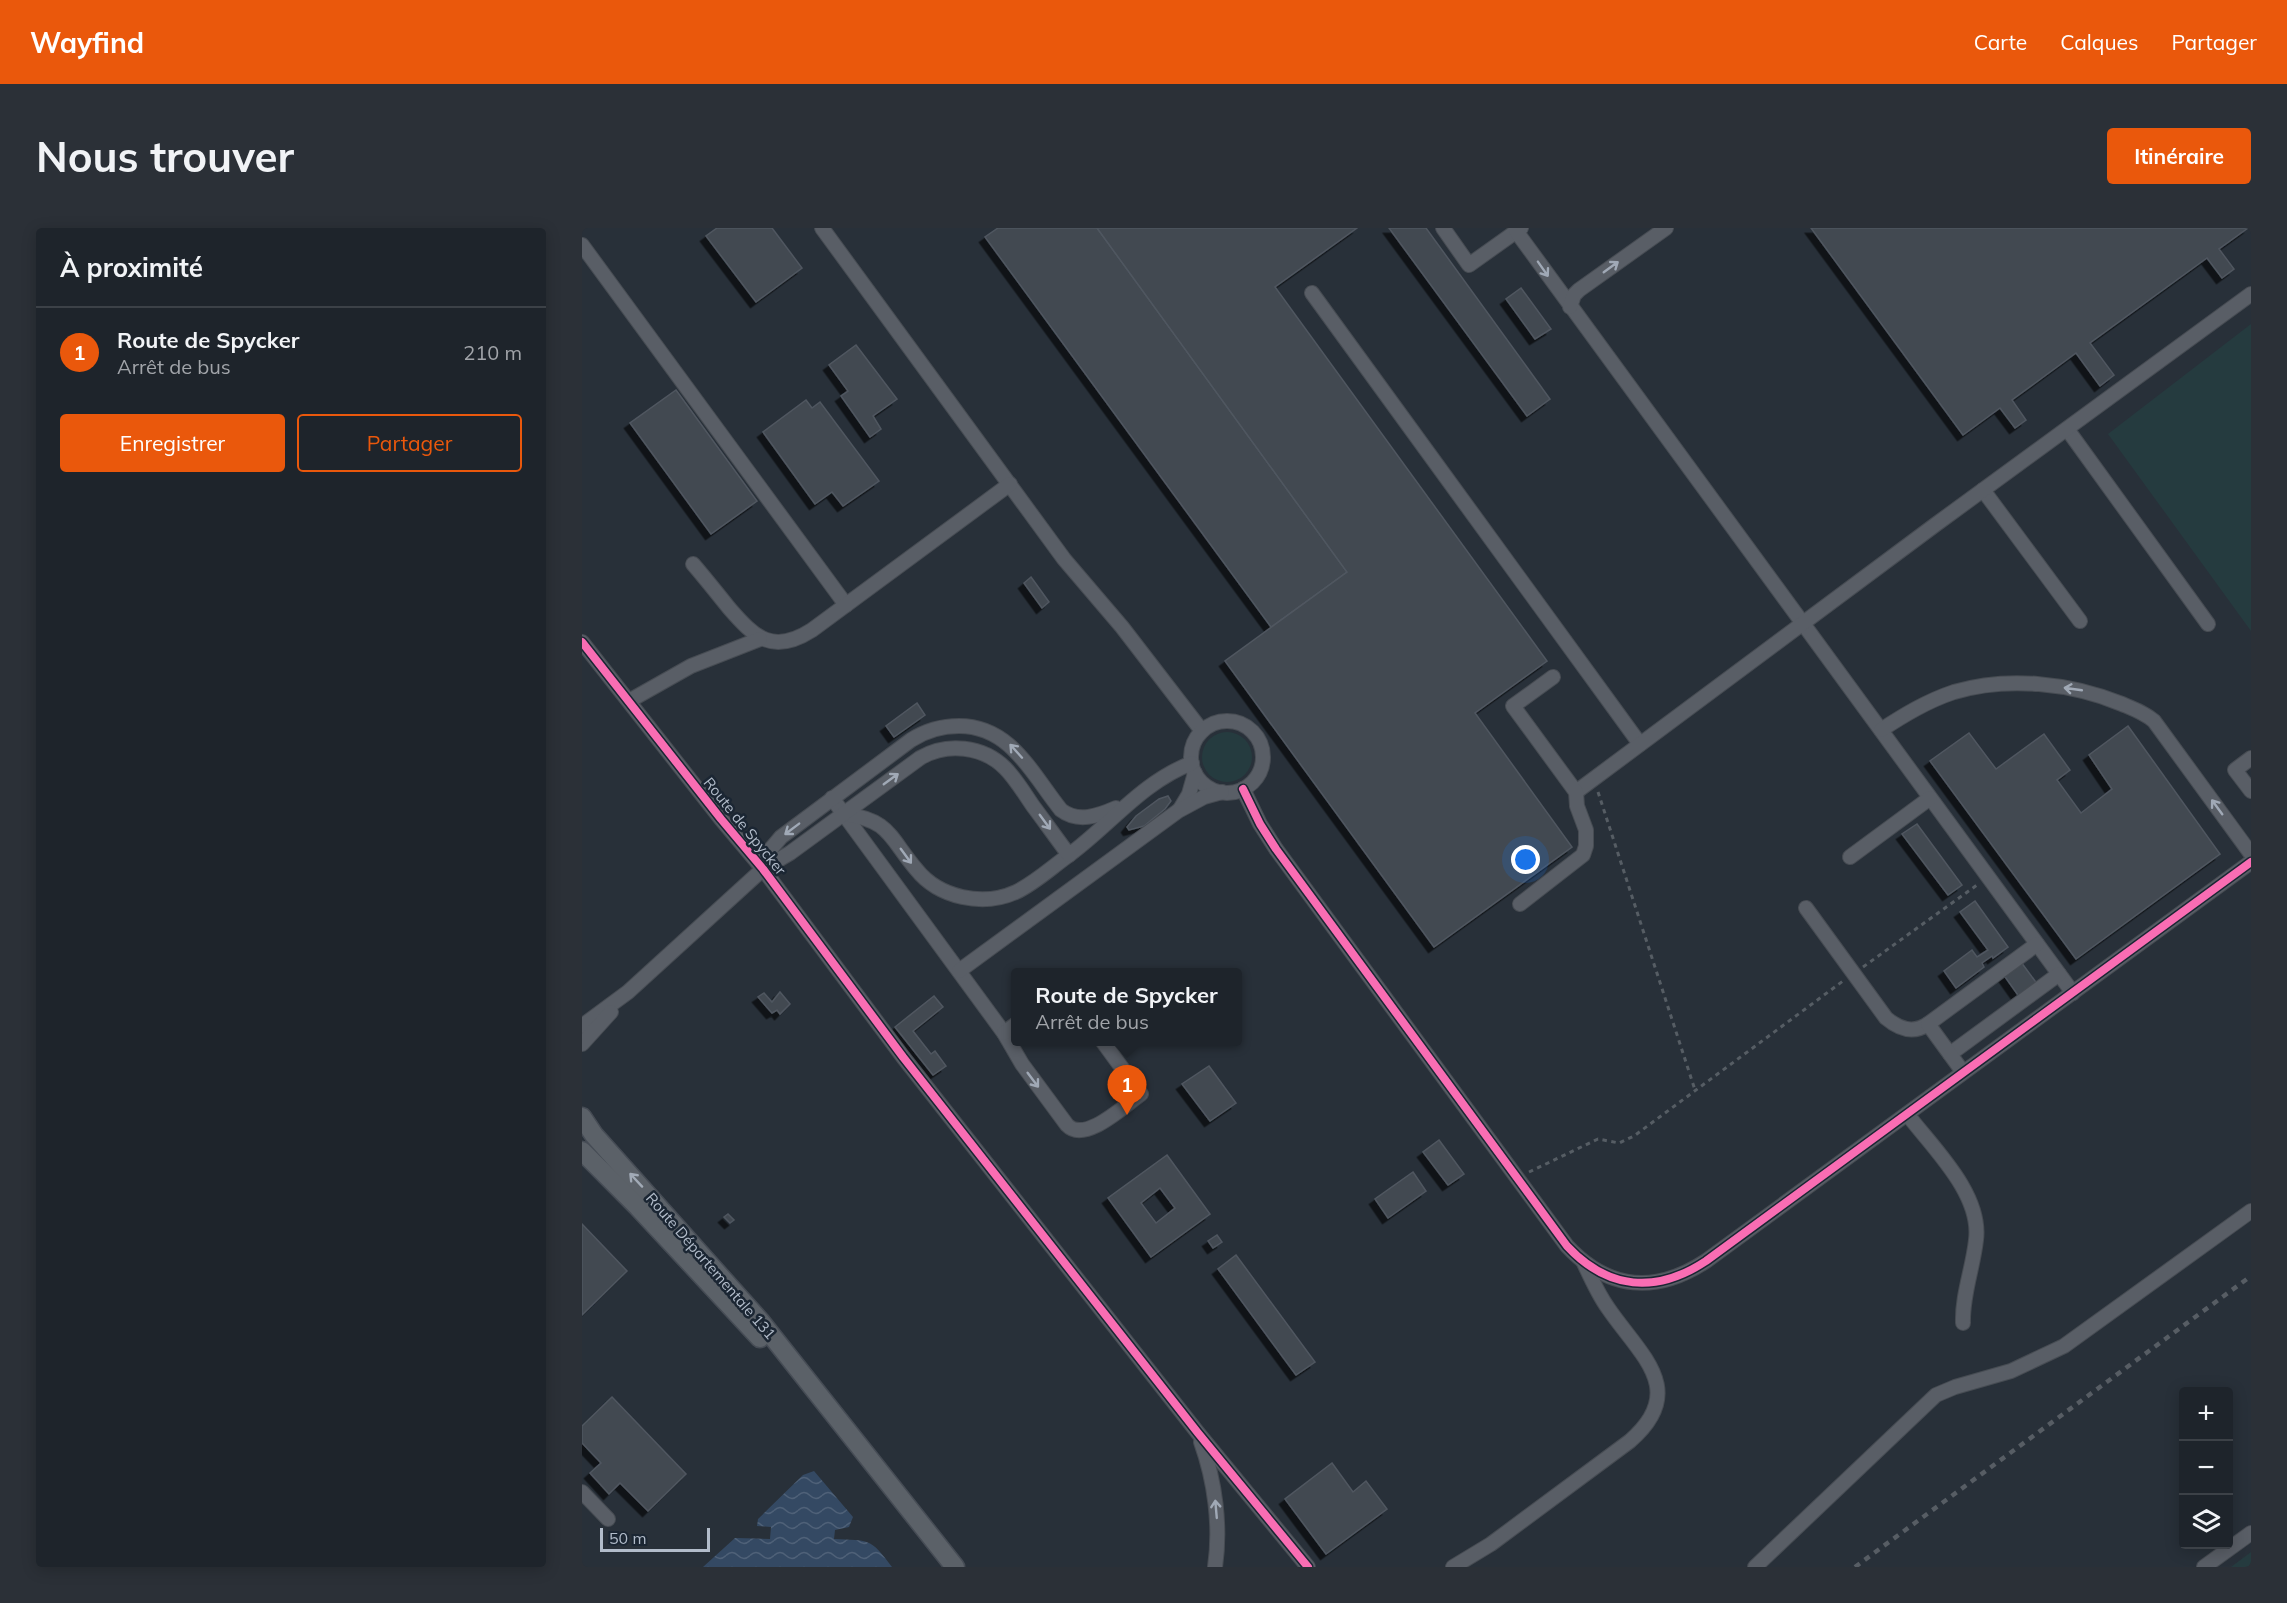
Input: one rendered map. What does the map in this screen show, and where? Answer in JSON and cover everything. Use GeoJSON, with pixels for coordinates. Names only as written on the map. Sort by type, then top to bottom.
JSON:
{"type":"FeatureCollection","features":[{"type":"Feature","properties":{"kind":"main road","name":"Route Départementale 131"},"geometry":{"type":"LineString","coordinates":[[582,1117],[594,1135],[753,1312],[955,1567]]}},
{"type":"Feature","properties":{"kind":"main road","name":"Route Départementale 131"},"geometry":{"type":"LineString","coordinates":[[582,1151],[638,1207],[836,1418]]}},
{"type":"Feature","properties":{"kind":"street"},"geometry":{"type":"LineString","coordinates":[[822,228],[1064,559],[1122,627],[1202,731]]}},
{"type":"Feature","properties":{"kind":"street"},"geometry":{"type":"LineString","coordinates":[[1443,228],[1469,265],[1518,230],[1570,307],[2073,993]]}},
{"type":"Feature","properties":{"kind":"street"},"geometry":{"type":"LineString","coordinates":[[1570,307],[1579,290],[1666,228]]}},
{"type":"Feature","properties":{"kind":"street"},"geometry":{"type":"LineString","coordinates":[[582,245],[846,605]]}},
{"type":"Feature","properties":{"kind":"street"},"geometry":{"type":"LineString","coordinates":[[1312,293],[1640,744]]}},
{"type":"Feature","properties":{"kind":"street"},"geometry":{"type":"LineString","coordinates":[[1576,792],[2251,294]]}},
{"type":"Feature","properties":{"kind":"street"},"geometry":{"type":"LineString","coordinates":[[2067,429],[2208,624]]}},
{"type":"Feature","properties":{"kind":"street"},"geometry":{"type":"LineString","coordinates":[[629,701],[691,666],[760,639],[778,642],[800,636],[846,605],[1010,484]]}},
{"type":"Feature","properties":{"kind":"street"},"geometry":{"type":"LineString","coordinates":[[1983,490],[2080,621]]}},
{"type":"Feature","properties":{"kind":"street"},"geometry":{"type":"LineString","coordinates":[[693,564],[746,627],[760,639]]}},
{"type":"Feature","properties":{"kind":"street","name":"Route de Spycker"},"geometry":{"type":"LineString","coordinates":[[582,642],[763,869],[903,1057],[1198,1433],[1308,1567]]}},
{"type":"Feature","properties":{"kind":"street"},"geometry":{"type":"LineString","coordinates":[[1520,904],[1583,855],[1586,846],[1586,830],[1576,803],[1576,792],[1513,706],[1553,677]]}},
{"type":"Feature","properties":{"kind":"street"},"geometry":{"type":"LineString","coordinates":[[1881,730],[1925,703],[1955,692],[1990,685],[2057,687],[2084,690],[2106,697],[2141,712],[2154,721],[2251,854]]}},
{"type":"Feature","properties":{"kind":"street"},"geometry":{"type":"LineString","coordinates":[[959,972],[1178,810],[1204,797],[1243,789],[1254,779],[1261,765],[1262,750],[1256,736],[1244,726],[1230,721],[1214,723],[1202,731],[1193,744],[1193,768],[1187,799],[1178,810]]}},
{"type":"Feature","properties":{"kind":"street"},"geometry":{"type":"LineString","coordinates":[[763,869],[770,850],[777,840],[916,736],[937,728],[959,726],[987,731],[1012,746],[1061,810],[1070,816],[1082,818],[1096,816],[1126,804]]}},
{"type":"Feature","properties":{"kind":"street"},"geometry":{"type":"LineString","coordinates":[[582,1026],[628,992],[763,869],[790,853],[926,754],[945,749],[969,749],[986,754],[1004,767],[1069,855]]}},
{"type":"Feature","properties":{"kind":"street"},"geometry":{"type":"LineString","coordinates":[[2251,758],[2235,770],[2251,791]]}},
{"type":"Feature","properties":{"kind":"street"},"geometry":{"type":"LineString","coordinates":[[1193,768],[1204,784],[1222,792]]}},
{"type":"Feature","properties":{"kind":"street"},"geometry":{"type":"LineString","coordinates":[[844,814],[864,817],[882,825],[923,876],[948,893],[967,898],[988,899],[1015,892],[1069,855],[1126,804],[1168,773],[1193,768]]}},
{"type":"Feature","properties":{"kind":"street"},"geometry":{"type":"LineString","coordinates":[[1243,789],[1260,824],[1276,849],[1567,1246],[1583,1262],[1611,1277],[1634,1283],[1657,1282],[1685,1273],[1706,1261],[2251,862]]}},
{"type":"Feature","properties":{"kind":"street"},"geometry":{"type":"LineString","coordinates":[[832,798],[1011,1045]]}},
{"type":"Feature","properties":{"kind":"street"},"geometry":{"type":"LineString","coordinates":[[1850,857],[1930,798]]}},
{"type":"Feature","properties":{"kind":"street"},"geometry":{"type":"LineString","coordinates":[[1806,908],[1890,1022],[1899,1027],[1914,1030],[1928,1024],[2037,944]]}},
{"type":"Feature","properties":{"kind":"street"},"geometry":{"type":"LineString","coordinates":[[1950,1054],[2059,974]]}},
{"type":"Feature","properties":{"kind":"street"},"geometry":{"type":"LineString","coordinates":[[582,1044],[628,992]]}},
{"type":"Feature","properties":{"kind":"street"},"geometry":{"type":"LineString","coordinates":[[1928,1024],[1963,1072]]}},
{"type":"Feature","properties":{"kind":"street"},"geometry":{"type":"LineString","coordinates":[[1004,1033],[1011,1028]]}},
{"type":"Feature","properties":{"kind":"street"},"geometry":{"type":"LineString","coordinates":[[1012,1046],[1067,1125],[1078,1132],[1093,1128],[1141,1094],[1107,1046]]}},
{"type":"Feature","properties":{"kind":"street"},"geometry":{"type":"LineString","coordinates":[[1907,1114],[1963,1187],[1974,1211],[1977,1239],[1964,1303],[1963,1323]]}},
{"type":"Feature","properties":{"kind":"street"},"geometry":{"type":"LineString","coordinates":[[1755,1567],[1936,1395],[1955,1387],[2011,1371],[2064,1346],[2251,1211]]}},
{"type":"Feature","properties":{"kind":"street"},"geometry":{"type":"LineString","coordinates":[[1453,1567],[1491,1544],[1630,1441],[1644,1429],[1654,1415],[1658,1392],[1652,1371],[1604,1302],[1583,1262]]}},
{"type":"Feature","properties":{"kind":"street","name":"Route de Spycker"},"geometry":{"type":"LineString","coordinates":[[1198,1433],[1209,1466],[1215,1498],[1217,1534],[1215,1567]]}},
{"type":"Feature","properties":{"kind":"street"},"geometry":{"type":"LineString","coordinates":[[582,1492],[608,1519]]}},
{"type":"Feature","properties":{"kind":"street"},"geometry":{"type":"LineString","coordinates":[[2204,1567],[2251,1533]]}},
{"type":"Feature","properties":{"kind":"path"},"geometry":{"type":"LineString","coordinates":[[1594,779],[1695,1090]]}},
{"type":"Feature","properties":{"kind":"path"},"geometry":{"type":"LineString","coordinates":[[1517,1178],[1598,1139],[1619,1143],[1635,1136],[1988,877]]}},
{"type":"Feature","properties":{"kind":"green space"},"geometry":{"type":"Polygon","coordinates":[[[2251,324],[2251,631],[2108,434],[2251,324]]]}},
{"type":"Feature","properties":{"kind":"green space"},"geometry":{"type":"Polygon","coordinates":[[[1222,732],[1232,732],[1245,739],[1252,752],[1252,762],[1245,775],[1232,782],[1222,782],[1213,778],[1206,771],[1202,762],[1202,752],[1206,743],[1213,736],[1222,732]]]}},
{"type":"Feature","properties":{"kind":"green space"},"geometry":{"type":"Polygon","coordinates":[[[2251,1552],[2251,1567],[2231,1567],[2251,1552]]]}},
{"type":"Feature","properties":{"kind":"water"},"geometry":{"type":"Polygon","coordinates":[[[814,1471],[853,1517],[849,1527],[835,1530],[834,1539],[868,1542],[879,1550],[892,1567],[703,1567],[735,1538],[770,1539],[771,1527],[757,1526],[758,1519],[803,1475],[814,1471]]]}},
{"type":"Feature","properties":{"kind":"building"},"geometry":{"type":"Polygon","coordinates":[[[717,228],[772,228],[802,268],[756,302],[706,236],[717,228]]]}},
{"type":"Feature","properties":{"kind":"building"},"geometry":{"type":"Polygon","coordinates":[[[998,228],[1097,228],[1347,572],[1271,627],[985,237],[998,228]]]}},
{"type":"Feature","properties":{"kind":"building"},"geometry":{"type":"Polygon","coordinates":[[[1097,228],[1357,228],[1275,287],[1547,661],[1475,713],[1572,847],[1434,947],[1225,661],[1347,572],[1097,228]]]}},
{"type":"Feature","properties":{"kind":"building"},"geometry":{"type":"Polygon","coordinates":[[[1389,228],[1426,228],[1550,399],[1527,416],[1389,228]]]}},
{"type":"Feature","properties":{"kind":"building"},"geometry":{"type":"Polygon","coordinates":[[[1811,228],[2248,228],[2219,249],[2234,269],[2222,278],[2207,258],[2090,343],[2114,375],[2100,386],[2076,353],[2012,400],[2026,420],[2015,428],[2000,408],[1963,435],[1811,228]]]}},
{"type":"Feature","properties":{"kind":"building"},"geometry":{"type":"Polygon","coordinates":[[[1521,288],[1551,329],[1535,339],[1506,299],[1521,288]]]}},
{"type":"Feature","properties":{"kind":"building"},"geometry":{"type":"Polygon","coordinates":[[[856,345],[897,399],[873,416],[881,429],[870,437],[841,396],[848,391],[829,365],[856,345]]]}},
{"type":"Feature","properties":{"kind":"building"},"geometry":{"type":"Polygon","coordinates":[[[676,390],[757,501],[711,534],[630,423],[676,390]]]}},
{"type":"Feature","properties":{"kind":"building"},"geometry":{"type":"Polygon","coordinates":[[[806,400],[812,408],[820,402],[879,481],[843,506],[832,492],[815,504],[763,432],[806,400]]]}},
{"type":"Feature","properties":{"kind":"building"},"geometry":{"type":"Polygon","coordinates":[[[1031,577],[1049,602],[1042,608],[1024,583],[1031,577]]]}},
{"type":"Feature","properties":{"kind":"building"},"geometry":{"type":"Polygon","coordinates":[[[917,703],[925,715],[894,737],[886,726],[917,703]]]}},
{"type":"Feature","properties":{"kind":"building"},"geometry":{"type":"Polygon","coordinates":[[[2128,726],[2220,854],[2076,959],[1930,761],[1969,733],[1996,769],[2044,734],[2070,770],[2057,780],[2081,813],[2112,789],[2089,755],[2128,726]]]}},
{"type":"Feature","properties":{"kind":"building"},"geometry":{"type":"Polygon","coordinates":[[[1168,796],[1171,801],[1165,809],[1144,826],[1129,830],[1127,827],[1136,816],[1159,799],[1168,796]]]}},
{"type":"Feature","properties":{"kind":"building"},"geometry":{"type":"Polygon","coordinates":[[[1917,824],[1962,885],[1948,895],[1902,834],[1917,824]]]}},
{"type":"Feature","properties":{"kind":"building"},"geometry":{"type":"Polygon","coordinates":[[[1975,901],[2008,947],[1982,963],[1984,967],[1956,988],[1944,971],[1972,950],[1977,957],[1988,950],[1960,912],[1975,901]]]}},
{"type":"Feature","properties":{"kind":"building"},"geometry":{"type":"Polygon","coordinates":[[[2021,962],[2038,985],[2020,998],[2003,974],[2021,962]]]}},
{"type":"Feature","properties":{"kind":"building"},"geometry":{"type":"Polygon","coordinates":[[[780,992],[790,1004],[780,1014],[777,1010],[772,1013],[758,997],[764,993],[772,1002],[780,992]]]}},
{"type":"Feature","properties":{"kind":"building"},"geometry":{"type":"Polygon","coordinates":[[[934,996],[943,1007],[913,1031],[931,1054],[935,1051],[946,1066],[933,1075],[895,1027],[934,996]]]}},
{"type":"Feature","properties":{"kind":"building"},"geometry":{"type":"Polygon","coordinates":[[[1209,1066],[1236,1103],[1210,1121],[1182,1084],[1209,1066]]]}},
{"type":"Feature","properties":{"kind":"building"},"geometry":{"type":"Polygon","coordinates":[[[1439,1140],[1464,1174],[1448,1185],[1423,1152],[1439,1140]]]}},
{"type":"Feature","properties":{"kind":"building"},"geometry":{"type":"Polygon","coordinates":[[[1167,1155],[1210,1214],[1151,1257],[1108,1198],[1167,1155]],[[1160,1188],[1141,1203],[1156,1223],[1175,1208],[1160,1188]]]}},
{"type":"Feature","properties":{"kind":"building"},"geometry":{"type":"Polygon","coordinates":[[[1413,1172],[1426,1191],[1388,1218],[1375,1199],[1413,1172]]]}},
{"type":"Feature","properties":{"kind":"building"},"geometry":{"type":"Polygon","coordinates":[[[728,1214],[734,1220],[730,1223],[724,1217],[728,1214]]]}},
{"type":"Feature","properties":{"kind":"building"},"geometry":{"type":"Polygon","coordinates":[[[582,1224],[627,1271],[582,1315],[582,1224]]]}},
{"type":"Feature","properties":{"kind":"building"},"geometry":{"type":"Polygon","coordinates":[[[1217,1235],[1222,1242],[1213,1248],[1208,1241],[1217,1235]]]}},
{"type":"Feature","properties":{"kind":"building"},"geometry":{"type":"Polygon","coordinates":[[[1236,1255],[1315,1362],[1296,1375],[1218,1269],[1236,1255]]]}},
{"type":"Feature","properties":{"kind":"building"},"geometry":{"type":"Polygon","coordinates":[[[612,1397],[686,1474],[648,1511],[620,1483],[609,1494],[590,1473],[601,1463],[582,1443],[582,1426],[612,1397]]]}},
{"type":"Feature","properties":{"kind":"building"},"geometry":{"type":"Polygon","coordinates":[[[1332,1463],[1353,1492],[1366,1481],[1387,1509],[1326,1554],[1285,1499],[1332,1463]]]}},
{"type":"Feature","properties":{"kind":"railway"},"geometry":{"type":"LineString","coordinates":[[1855,1567],[2251,1276]]}},
{"type":"Feature","properties":{"kind":"cycle path"},"geometry":{"type":"LineString","coordinates":[[582,642],[763,869],[903,1057],[1198,1433],[1308,1567]]}},
{"type":"Feature","properties":{"kind":"cycle path"},"geometry":{"type":"LineString","coordinates":[[1243,789],[1260,824],[1276,849],[1567,1246],[1599,1272],[1616,1279],[1633,1282],[1669,1279],[1706,1261],[2251,862]]}},
{"type":"Feature","properties":{"kind":"place","name":"Route de Spycker"},"geometry":{"type":"Point","coordinates":[1127,1115]}}]}
